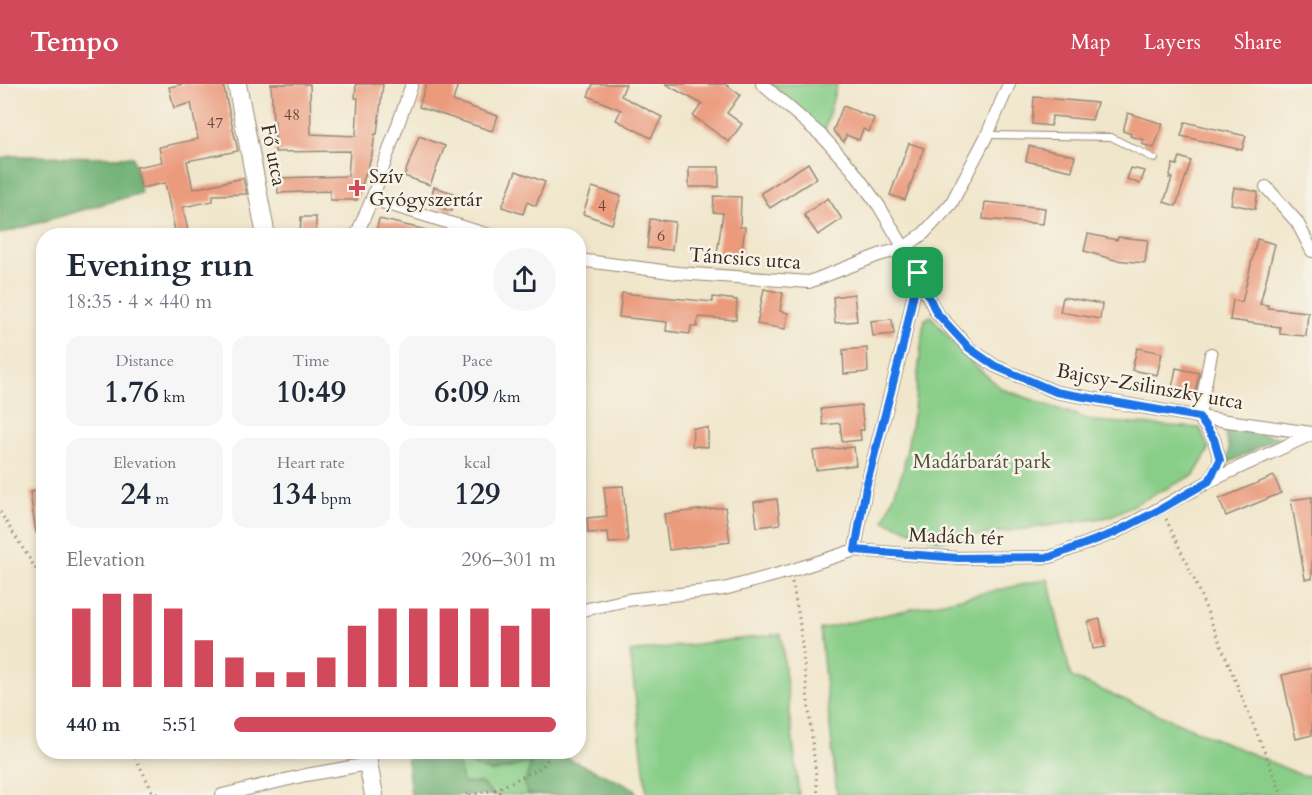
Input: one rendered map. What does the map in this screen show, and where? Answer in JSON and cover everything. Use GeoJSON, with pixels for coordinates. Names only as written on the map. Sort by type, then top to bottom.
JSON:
{"type":"FeatureCollection","features":[{"type":"Feature","properties":{"kind":"main road","name":"Fő utca"},"geometry":{"type":"LineString","coordinates":[[237,84],[264,228]]}},
{"type":"Feature","properties":{"kind":"main road"},"geometry":{"type":"LineString","coordinates":[[367,759],[374,795]]}},
{"type":"Feature","properties":{"kind":"street"},"geometry":{"type":"LineString","coordinates":[[359,228],[372,199],[412,84]]}},
{"type":"Feature","properties":{"kind":"street","name":"Bajcsy-Zsilinszky utca"},"geometry":{"type":"LineString","coordinates":[[762,84],[823,137],[852,169],[879,206],[904,248],[936,312],[969,348],[995,366],[1056,392],[1312,434]]}},
{"type":"Feature","properties":{"kind":"street"},"geometry":{"type":"LineString","coordinates":[[904,248],[924,233],[951,204],[987,135],[1009,84]]}},
{"type":"Feature","properties":{"kind":"street"},"geometry":{"type":"LineString","coordinates":[[1266,187],[1297,222],[1312,251]]}},
{"type":"Feature","properties":{"kind":"street"},"geometry":{"type":"LineString","coordinates":[[372,199],[466,228]]}},
{"type":"Feature","properties":{"kind":"street","name":"Táncsics utca"},"geometry":{"type":"LineString","coordinates":[[586,261],[678,273],[809,282],[879,255],[904,248]]}},
{"type":"Feature","properties":{"kind":"street"},"geometry":{"type":"LineString","coordinates":[[586,609],[627,600],[724,589],[855,550],[866,487],[903,345],[918,273]]}},
{"type":"Feature","properties":{"kind":"street"},"geometry":{"type":"LineString","coordinates":[[1209,481],[1220,460],[1214,439],[1199,417],[1211,354]]}},
{"type":"Feature","properties":{"kind":"street","name":"Madách tér"},"geometry":{"type":"LineString","coordinates":[[855,550],[958,558],[1050,557],[1114,533],[1209,481],[1312,434]]}},
{"type":"Feature","properties":{"kind":"street"},"geometry":{"type":"LineString","coordinates":[[222,795],[363,759]]}},
{"type":"Feature","properties":{"kind":"lane"},"geometry":{"type":"LineString","coordinates":[[987,135],[1111,137],[1155,159]]}},
{"type":"Feature","properties":{"kind":"path"},"geometry":{"type":"LineString","coordinates":[[1161,509],[1191,573],[1282,795]]}},
{"type":"Feature","properties":{"kind":"path"},"geometry":{"type":"LineString","coordinates":[[0,512],[36,569]]}},
{"type":"Feature","properties":{"kind":"path"},"geometry":{"type":"LineString","coordinates":[[790,571],[798,617],[818,795]]}},
{"type":"Feature","properties":{"kind":"path"},"geometry":{"type":"LineString","coordinates":[[136,759],[152,791],[159,795]]}},
{"type":"Feature","properties":{"kind":"path"},"geometry":{"type":"LineString","coordinates":[[469,794],[495,790],[542,767],[548,759]]}},
{"type":"Feature","properties":{"kind":"path"},"geometry":{"type":"LineString","coordinates":[[495,790],[503,795]]}},
{"type":"Feature","properties":{"kind":"green space"},"geometry":{"type":"Polygon","coordinates":[[[770,84],[837,84],[824,132],[770,84]]]}},
{"type":"Feature","properties":{"kind":"green space"},"geometry":{"type":"Polygon","coordinates":[[[11,156],[133,157],[141,193],[0,234],[0,159],[11,156]]]}},
{"type":"Feature","properties":{"kind":"green space","name":"Madárbarát park"},"geometry":{"type":"Polygon","coordinates":[[[931,316],[963,355],[1002,389],[1093,421],[1200,428],[1209,450],[1194,475],[1109,517],[940,541],[884,521],[903,471],[914,410],[924,320],[931,316]]]}},
{"type":"Feature","properties":{"kind":"green space"},"geometry":{"type":"Polygon","coordinates":[[[1224,429],[1279,437],[1228,463],[1229,448],[1224,429]]]}},
{"type":"Feature","properties":{"kind":"green space"},"geometry":{"type":"Polygon","coordinates":[[[1048,579],[1071,677],[1301,775],[1312,776],[1312,795],[837,795],[820,629],[1048,579]]]}},
{"type":"Feature","properties":{"kind":"green space"},"geometry":{"type":"Polygon","coordinates":[[[781,634],[799,795],[647,795],[630,652],[781,634]]]}},
{"type":"Feature","properties":{"kind":"green space"},"geometry":{"type":"Polygon","coordinates":[[[407,759],[458,759],[462,783],[481,783],[493,795],[411,795],[407,759]]]}},
{"type":"Feature","properties":{"kind":"green space"},"geometry":{"type":"Polygon","coordinates":[[[458,759],[491,772],[531,762],[525,786],[529,795],[493,795],[481,783],[462,784],[458,759]]]}},
{"type":"Feature","properties":{"kind":"green space"},"geometry":{"type":"Polygon","coordinates":[[[458,759],[569,759],[635,789],[636,795],[529,795],[524,786],[531,763],[491,772],[458,759]]]}},
{"type":"Feature","properties":{"kind":"building"},"geometry":{"type":"Polygon","coordinates":[[[183,84],[223,84],[238,151],[187,161],[193,189],[243,178],[247,194],[213,195],[213,201],[183,207],[187,228],[174,228],[165,183],[141,188],[136,167],[162,162],[159,147],[198,139],[191,103],[174,108],[169,87],[183,84]]]}},
{"type":"Feature","properties":{"kind":"building"},"geometry":{"type":"Polygon","coordinates":[[[271,84],[310,84],[311,134],[356,136],[358,98],[355,98],[356,84],[383,84],[377,134],[375,134],[372,155],[357,200],[330,200],[330,191],[278,193],[277,178],[348,176],[350,151],[275,152],[275,121],[273,121],[271,84]]]}},
{"type":"Feature","properties":{"kind":"building"},"geometry":{"type":"Polygon","coordinates":[[[426,84],[458,84],[453,101],[498,116],[492,131],[419,107],[426,84]]]}},
{"type":"Feature","properties":{"kind":"building"},"geometry":{"type":"Polygon","coordinates":[[[593,84],[626,84],[621,96],[662,117],[651,138],[616,120],[621,110],[588,96],[593,84]]]}},
{"type":"Feature","properties":{"kind":"building"},"geometry":{"type":"Polygon","coordinates":[[[665,84],[725,84],[740,95],[727,113],[742,124],[729,142],[693,116],[702,104],[665,84]]]}},
{"type":"Feature","properties":{"kind":"building"},"geometry":{"type":"Polygon","coordinates":[[[1034,97],[1097,103],[1092,120],[1052,116],[1051,126],[1032,124],[1034,97]]]}},
{"type":"Feature","properties":{"kind":"building"},"geometry":{"type":"Polygon","coordinates":[[[843,106],[874,118],[869,132],[863,129],[859,140],[846,135],[844,142],[833,131],[843,106]]]}},
{"type":"Feature","properties":{"kind":"building"},"geometry":{"type":"Polygon","coordinates":[[[1128,113],[1163,124],[1154,148],[1142,144],[1144,140],[1130,136],[1131,134],[1123,131],[1128,113]]]}},
{"type":"Feature","properties":{"kind":"building"},"geometry":{"type":"Polygon","coordinates":[[[1185,122],[1246,136],[1242,150],[1181,136],[1185,122]]]}},
{"type":"Feature","properties":{"kind":"building"},"geometry":{"type":"Polygon","coordinates":[[[419,136],[445,146],[430,185],[404,176],[419,136]]]}},
{"type":"Feature","properties":{"kind":"building"},"geometry":{"type":"Polygon","coordinates":[[[909,143],[924,148],[905,200],[890,195],[909,143]]]}},
{"type":"Feature","properties":{"kind":"building"},"geometry":{"type":"Polygon","coordinates":[[[1029,146],[1075,156],[1072,171],[1026,161],[1029,146]]]}},
{"type":"Feature","properties":{"kind":"building"},"geometry":{"type":"Polygon","coordinates":[[[1180,157],[1191,161],[1176,206],[1164,202],[1172,178],[1169,178],[1173,164],[1177,165],[1180,157]]]}},
{"type":"Feature","properties":{"kind":"building"},"geometry":{"type":"Polygon","coordinates":[[[808,163],[817,178],[770,208],[761,193],[808,163]]]}},
{"type":"Feature","properties":{"kind":"building"},"geometry":{"type":"Polygon","coordinates":[[[689,167],[719,167],[719,187],[689,187],[689,167]]]}},
{"type":"Feature","properties":{"kind":"building"},"geometry":{"type":"Polygon","coordinates":[[[1131,168],[1145,171],[1140,184],[1127,179],[1131,168]]]}},
{"type":"Feature","properties":{"kind":"building"},"geometry":{"type":"Polygon","coordinates":[[[516,171],[545,182],[536,206],[527,202],[523,214],[502,207],[516,171]]]}},
{"type":"Feature","properties":{"kind":"building"},"geometry":{"type":"Polygon","coordinates":[[[434,187],[457,194],[452,211],[429,204],[434,187]]]}},
{"type":"Feature","properties":{"kind":"building"},"geometry":{"type":"Polygon","coordinates":[[[592,187],[621,196],[612,224],[583,214],[592,187]]]}},
{"type":"Feature","properties":{"kind":"building"},"geometry":{"type":"Polygon","coordinates":[[[1234,187],[1258,192],[1255,209],[1231,204],[1234,187]]]}},
{"type":"Feature","properties":{"kind":"building"},"geometry":{"type":"Polygon","coordinates":[[[714,196],[741,197],[740,227],[745,227],[741,257],[717,254],[723,213],[713,212],[714,196]]]}},
{"type":"Feature","properties":{"kind":"building"},"geometry":{"type":"Polygon","coordinates":[[[828,198],[842,219],[818,235],[804,215],[828,198]]]}},
{"type":"Feature","properties":{"kind":"building"},"geometry":{"type":"Polygon","coordinates":[[[985,202],[1045,208],[1043,224],[983,219],[985,202]]]}},
{"type":"Feature","properties":{"kind":"building"},"geometry":{"type":"Polygon","coordinates":[[[301,217],[316,217],[316,228],[300,228],[301,217]]]}},
{"type":"Feature","properties":{"kind":"building"},"geometry":{"type":"Polygon","coordinates":[[[379,219],[418,228],[377,228],[379,219]]]}},
{"type":"Feature","properties":{"kind":"building"},"geometry":{"type":"Polygon","coordinates":[[[650,219],[675,222],[672,250],[647,248],[650,219]]]}},
{"type":"Feature","properties":{"kind":"building"},"geometry":{"type":"Polygon","coordinates":[[[1088,234],[1117,240],[1118,237],[1148,240],[1145,263],[1115,260],[1084,251],[1088,234]]]}},
{"type":"Feature","properties":{"kind":"building"},"geometry":{"type":"Polygon","coordinates":[[[1257,239],[1275,244],[1260,304],[1268,305],[1268,308],[1308,312],[1306,336],[1280,334],[1280,327],[1230,320],[1233,300],[1242,302],[1257,239]]]}},
{"type":"Feature","properties":{"kind":"building"},"geometry":{"type":"Polygon","coordinates":[[[764,289],[783,293],[780,311],[788,313],[785,329],[757,324],[764,289]]]}},
{"type":"Feature","properties":{"kind":"building"},"geometry":{"type":"Polygon","coordinates":[[[622,293],[713,302],[713,297],[737,300],[736,320],[698,317],[697,327],[691,326],[690,334],[666,331],[667,322],[619,317],[622,293]]]}},
{"type":"Feature","properties":{"kind":"building"},"geometry":{"type":"Polygon","coordinates":[[[854,294],[857,321],[835,323],[833,297],[854,294]]]}},
{"type":"Feature","properties":{"kind":"building"},"geometry":{"type":"Polygon","coordinates":[[[1063,297],[1102,304],[1100,319],[1060,312],[1063,297]]]}},
{"type":"Feature","properties":{"kind":"building"},"geometry":{"type":"Polygon","coordinates":[[[892,319],[894,334],[873,336],[871,321],[892,319]]]}},
{"type":"Feature","properties":{"kind":"building"},"geometry":{"type":"Polygon","coordinates":[[[867,348],[868,372],[844,374],[843,350],[867,348]]]}},
{"type":"Feature","properties":{"kind":"building"},"geometry":{"type":"Polygon","coordinates":[[[1137,348],[1162,353],[1157,375],[1132,370],[1137,348]]]}},
{"type":"Feature","properties":{"kind":"building"},"geometry":{"type":"Polygon","coordinates":[[[1176,368],[1199,373],[1194,398],[1171,394],[1176,368]]]}},
{"type":"Feature","properties":{"kind":"building"},"geometry":{"type":"Polygon","coordinates":[[[861,405],[864,430],[860,430],[861,440],[842,442],[840,423],[823,425],[821,409],[861,405]]]}},
{"type":"Feature","properties":{"kind":"building"},"geometry":{"type":"Polygon","coordinates":[[[693,428],[708,428],[708,447],[692,446],[693,428]]]}},
{"type":"Feature","properties":{"kind":"building"},"geometry":{"type":"Polygon","coordinates":[[[854,447],[856,465],[816,470],[813,451],[854,447]]]}},
{"type":"Feature","properties":{"kind":"building"},"geometry":{"type":"Polygon","coordinates":[[[1274,476],[1281,493],[1226,516],[1219,499],[1274,476]]]}},
{"type":"Feature","properties":{"kind":"building"},"geometry":{"type":"Polygon","coordinates":[[[623,486],[628,542],[609,543],[608,532],[588,533],[587,518],[607,516],[604,487],[623,486]]]}},
{"type":"Feature","properties":{"kind":"building"},"geometry":{"type":"Polygon","coordinates":[[[36,491],[36,533],[30,492],[36,491]]]}},
{"type":"Feature","properties":{"kind":"building"},"geometry":{"type":"Polygon","coordinates":[[[1312,497],[1312,579],[1305,579],[1291,500],[1312,497]]]}},
{"type":"Feature","properties":{"kind":"building"},"geometry":{"type":"Polygon","coordinates":[[[777,499],[780,524],[757,527],[754,502],[777,499]]]}},
{"type":"Feature","properties":{"kind":"building"},"geometry":{"type":"Polygon","coordinates":[[[725,507],[730,542],[669,550],[664,514],[725,507]]]}},
{"type":"Feature","properties":{"kind":"building"},"geometry":{"type":"Polygon","coordinates":[[[1100,619],[1105,647],[1093,649],[1088,622],[1100,619]]]}},
{"type":"Feature","properties":{"kind":"building"},"geometry":{"type":"Polygon","coordinates":[[[1312,668],[1312,735],[1296,739],[1282,675],[1312,668]]]}},
{"type":"Feature","properties":{"kind":"place","name":"Szív Gyógyszertár"},"geometry":{"type":"Point","coordinates":[357,188]}},
{"type":"Feature","properties":{"kind":"route"},"geometry":{"type":"LineString","coordinates":[[918,273],[936,312],[969,348],[995,366],[1056,392],[1199,417],[1214,439],[1220,460],[1209,481],[1114,533],[1050,557],[958,558],[855,550],[866,487],[903,345],[918,273]]}}]}
